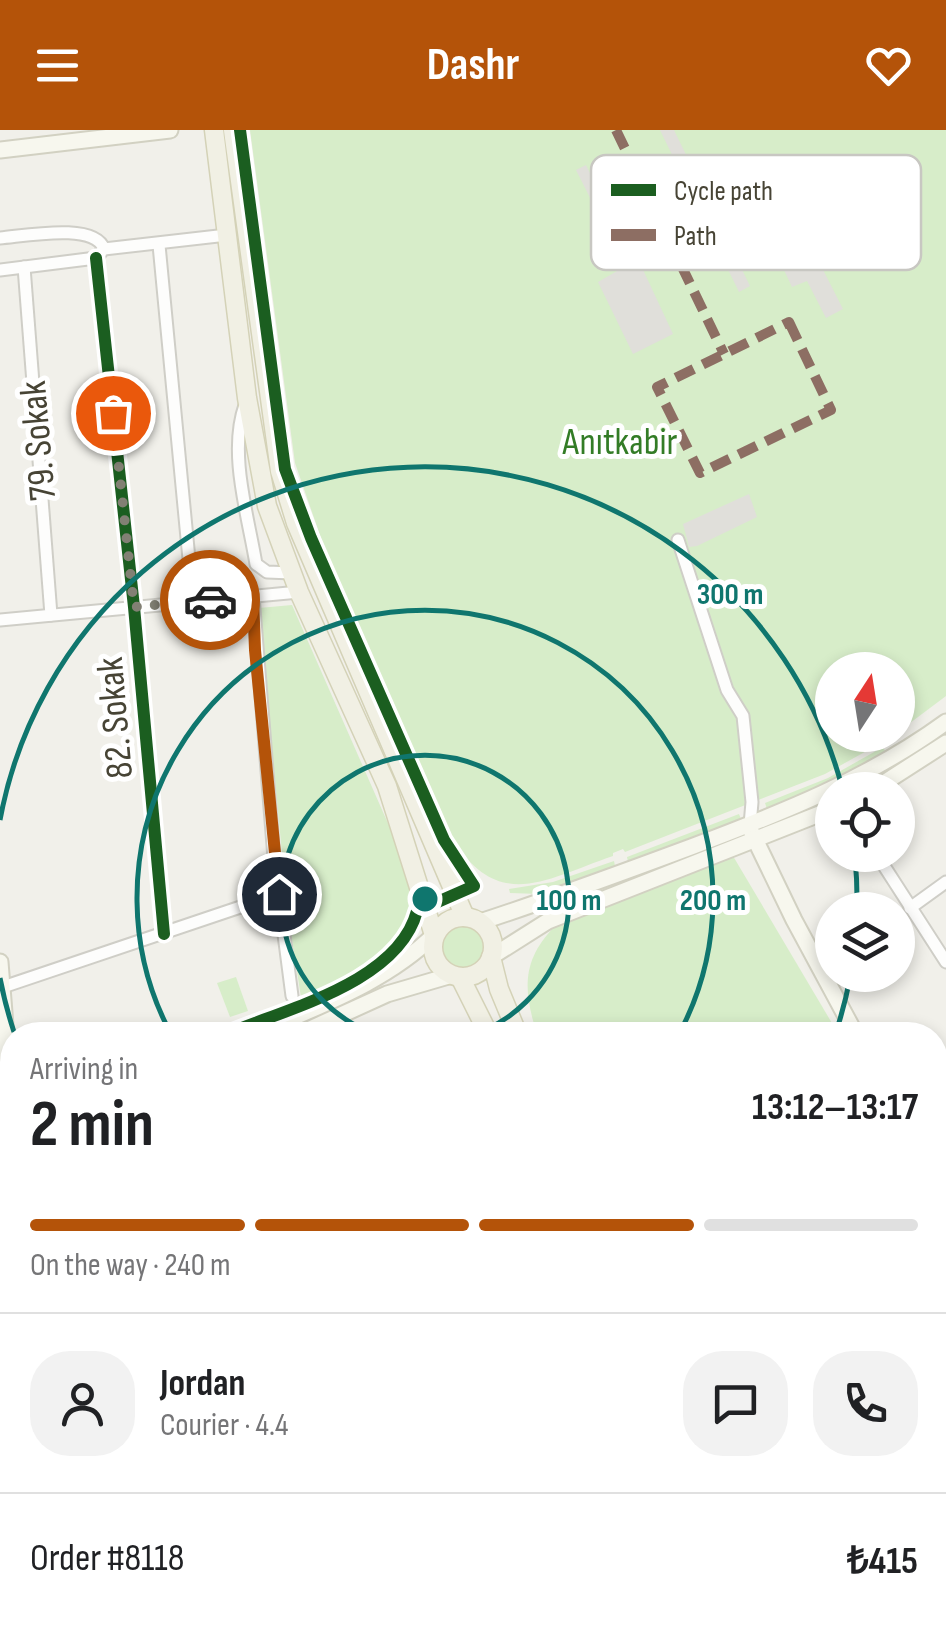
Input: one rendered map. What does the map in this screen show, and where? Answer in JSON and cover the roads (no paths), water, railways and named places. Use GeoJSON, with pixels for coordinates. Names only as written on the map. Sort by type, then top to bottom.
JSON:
{"type":"FeatureCollection","features":[{"type":"Feature","properties":{"kind":"main road"},"geometry":{"type":"LineString","coordinates":[[0,150],[80,136],[170,130]]}},
{"type":"Feature","properties":{"kind":"main road"},"geometry":{"type":"LineString","coordinates":[[214,130],[247,398],[268,506],[299,592],[387,786],[434,936],[435,959],[456,976],[483,1022]]}},
{"type":"Feature","properties":{"kind":"main road"},"geometry":{"type":"LineString","coordinates":[[233,130],[280,471],[296,524],[473,919],[490,934],[499,989],[513,1022]]}},
{"type":"Feature","properties":{"kind":"main road"},"geometry":{"type":"LineString","coordinates":[[326,1022],[387,994],[482,970],[491,957],[548,921],[752,833],[898,755],[946,722]]}},
{"type":"Feature","properties":{"kind":"main road"},"geometry":{"type":"LineString","coordinates":[[901,772],[946,743]]}},
{"type":"Feature","properties":{"kind":"main road"},"geometry":{"type":"LineString","coordinates":[[281,1022],[381,975],[414,955],[450,919],[473,919],[553,899],[815,814]]}},
{"type":"Feature","properties":{"kind":"main road"},"geometry":{"type":"LineString","coordinates":[[752,833],[849,1022]]}},
{"type":"Feature","properties":{"kind":"main road"},"geometry":{"type":"LineString","coordinates":[[0,962],[4,1022]]}},
{"type":"Feature","properties":{"kind":"street"},"geometry":{"type":"LineString","coordinates":[[0,238],[79,233],[102,242],[100,253]]}},
{"type":"Feature","properties":{"kind":"street"},"geometry":{"type":"LineString","coordinates":[[0,270],[227,234]]}},
{"type":"Feature","properties":{"kind":"street"},"geometry":{"type":"LineString","coordinates":[[159,245],[193,602]]}},
{"type":"Feature","properties":{"kind":"street","name":"82. Sokak"},"geometry":{"type":"LineString","coordinates":[[100,253],[164,934]]}},
{"type":"Feature","properties":{"kind":"street","name":"79. Sokak"},"geometry":{"type":"LineString","coordinates":[[24,268],[51,615]]}},
{"type":"Feature","properties":{"kind":"street"},"geometry":{"type":"LineString","coordinates":[[247,398],[238,424],[256,564],[267,572],[292,573]]}},
{"type":"Feature","properties":{"kind":"street"},"geometry":{"type":"LineString","coordinates":[[678,540],[734,706],[752,833]]}},
{"type":"Feature","properties":{"kind":"street"},"geometry":{"type":"LineString","coordinates":[[0,620],[299,592]]}},
{"type":"Feature","properties":{"kind":"street"},"geometry":{"type":"LineString","coordinates":[[253,596],[255,650],[292,996]]}},
{"type":"Feature","properties":{"kind":"street"},"geometry":{"type":"LineString","coordinates":[[255,650],[270,645]]}},
{"type":"Feature","properties":{"kind":"street"},"geometry":{"type":"LineString","coordinates":[[915,904],[946,882]]}},
{"type":"Feature","properties":{"kind":"street"},"geometry":{"type":"LineString","coordinates":[[1,987],[279,894]]}},
{"type":"Feature","properties":{"kind":"street"},"geometry":{"type":"LineString","coordinates":[[915,916],[946,962]]}},
{"type":"Feature","properties":{"kind":"park label","name":"Anıtkabir"},"geometry":{"type":"Point","coordinates":[620,441]}}]}
